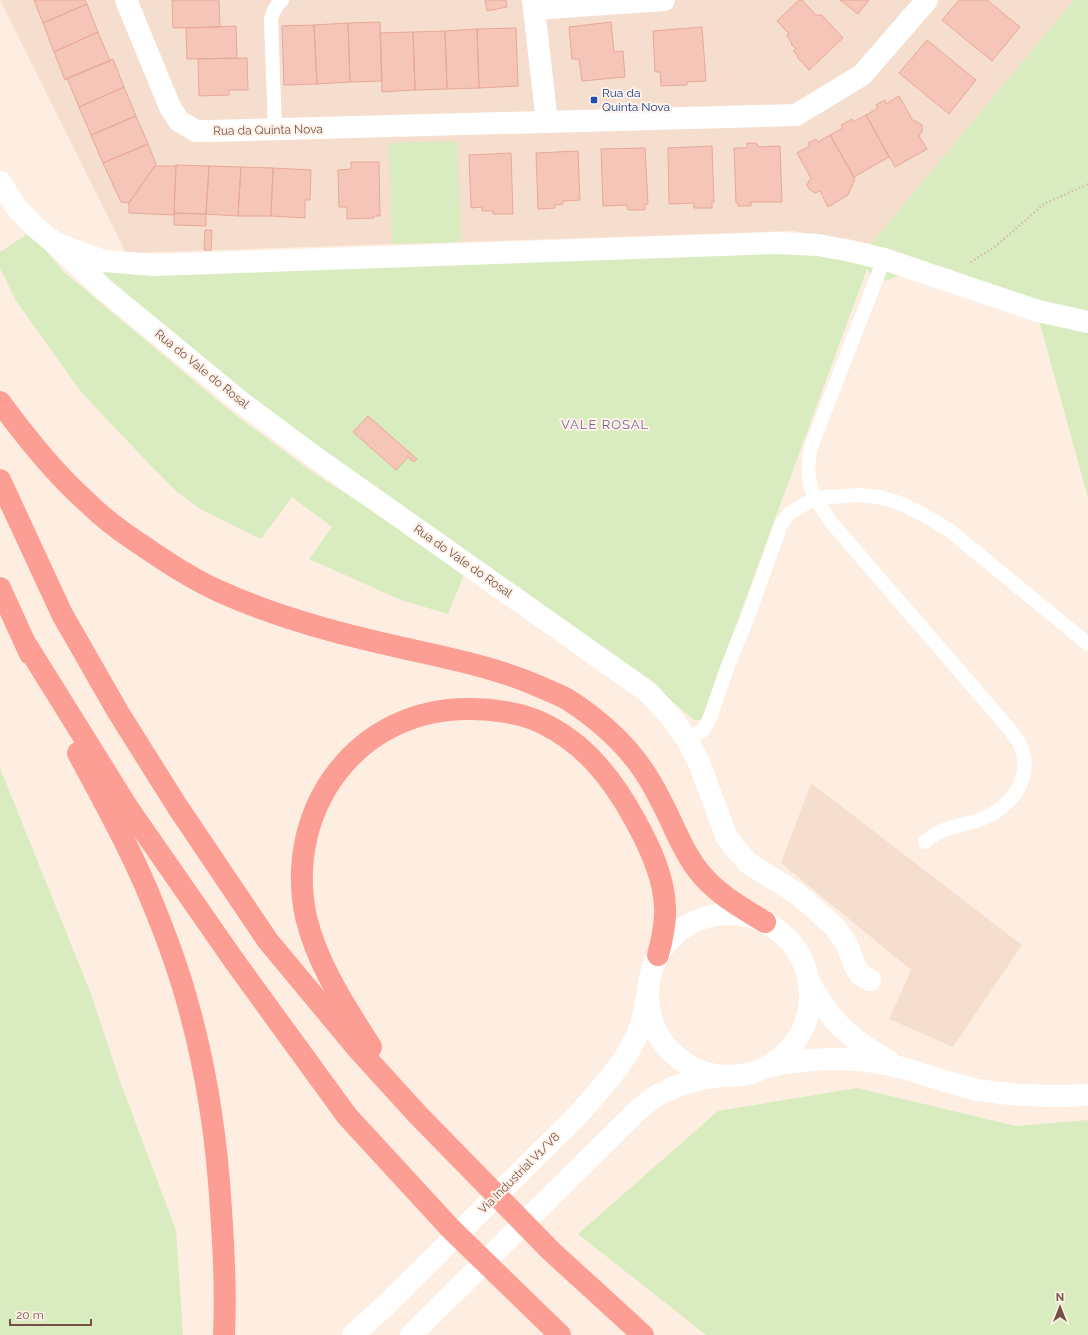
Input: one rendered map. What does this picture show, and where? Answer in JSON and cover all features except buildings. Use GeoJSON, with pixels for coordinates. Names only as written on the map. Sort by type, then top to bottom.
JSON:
{"type":"FeatureCollection","features":[{"type":"Feature","properties":{"kind":"highway"},"geometry":{"type":"LineString","coordinates":[[0,402],[26,438],[89,505],[141,545],[173,566],[220,592],[273,613],[328,630],[495,670],[531,682],[565,698],[596,719],[619,740],[641,767],[661,801],[697,870],[721,894],[765,922]]}},
{"type":"Feature","properties":{"kind":"highway"},"geometry":{"type":"LineString","coordinates":[[0,480],[62,614],[118,712],[177,806],[268,941],[357,1048],[418,1115],[551,1251],[643,1335]]}},
{"type":"Feature","properties":{"kind":"highway"},"geometry":{"type":"LineString","coordinates":[[0,588],[58,714],[139,873],[164,933],[189,1007],[210,1104],[219,1174],[226,1287],[224,1335]]}},
{"type":"Feature","properties":{"kind":"highway"},"geometry":{"type":"LineString","coordinates":[[24,641],[128,808],[235,962],[347,1116],[451,1229],[560,1335]]}},
{"type":"Feature","properties":{"kind":"highway"},"geometry":{"type":"LineString","coordinates":[[418,1115],[377,1057],[337,992],[312,938],[306,915],[303,891],[304,852],[309,827],[324,790],[340,768],[358,749],[381,732],[404,721],[428,713],[455,709],[484,709],[514,714],[541,722],[567,738],[590,757],[613,785],[628,806],[653,857],[660,876],[666,909],[658,955]]}},
{"type":"Feature","properties":{"kind":"street","name":"Rua da Quinta Nova"},"geometry":{"type":"LineString","coordinates":[[126,0],[170,107],[179,121],[196,130],[212,131],[796,115],[862,75],[927,0]]}},
{"type":"Feature","properties":{"kind":"street"},"geometry":{"type":"LineString","coordinates":[[547,122],[534,5],[664,0]]}},
{"type":"Feature","properties":{"kind":"street","name":"Rua do Vale do Rosal"},"geometry":{"type":"LineString","coordinates":[[0,182],[17,208],[34,226],[106,291],[247,407],[319,460],[648,692],[671,717],[687,740],[699,764],[727,838],[748,863],[796,894],[835,927],[847,945],[854,964],[860,974],[870,980]]}},
{"type":"Feature","properties":{"kind":"street"},"geometry":{"type":"LineString","coordinates":[[52,241],[75,251],[104,260],[154,266],[776,243],[818,245],[884,259],[1038,311],[1088,322]]}},
{"type":"Feature","properties":{"kind":"street"},"geometry":{"type":"LineString","coordinates":[[724,1076],[692,1068],[678,1059],[666,1047],[657,1033],[651,1018],[648,1002],[648,986],[651,970],[658,955],[667,942],[690,923],[705,917],[720,914],[735,914],[750,917],[765,922],[778,930],[790,941],[806,969],[810,984],[810,1001],[807,1018],[801,1033],[791,1047],[779,1059],[765,1068]]}},
{"type":"Feature","properties":{"kind":"street"},"geometry":{"type":"LineString","coordinates":[[810,984],[821,1003],[843,1030],[861,1045],[902,1068]]}},
{"type":"Feature","properties":{"kind":"street","name":"Via Industrial V1/V8"},"geometry":{"type":"LineString","coordinates":[[353,1335],[386,1305],[574,1118],[621,1064],[634,1042],[643,1021],[648,986]]}},
{"type":"Feature","properties":{"kind":"street"},"geometry":{"type":"LineString","coordinates":[[413,1334],[638,1110],[658,1095],[685,1082],[703,1078],[738,1076],[765,1068],[807,1060],[831,1059],[879,1063],[902,1068],[978,1090],[1021,1096],[1088,1095]]}},
{"type":"Feature","properties":{"kind":"lane"},"geometry":{"type":"LineString","coordinates":[[275,130],[271,19],[272,12],[277,4],[282,0]]}},
{"type":"Feature","properties":{"kind":"lane"},"geometry":{"type":"LineString","coordinates":[[884,259],[811,447],[808,463],[808,480],[815,498],[831,522],[1011,731],[1021,746],[1025,763],[1022,779],[1015,795],[1002,808],[985,818],[938,832],[925,842]]}},
{"type":"Feature","properties":{"kind":"lane"},"geometry":{"type":"LineString","coordinates":[[687,740],[703,730],[710,718],[727,668],[750,611],[781,526],[790,513],[815,498],[860,495],[879,497],[902,504],[926,516],[949,530],[1088,644]]}},
{"type":"Feature","properties":{"kind":"path"},"geometry":{"type":"LineString","coordinates":[[970,262],[996,246],[1044,204],[1088,184]]}},
{"type":"Feature","properties":{"kind":"shaded area"},"geometry":{"type":"Polygon","coordinates":[[[0,0],[1074,0],[871,244],[793,231],[126,253],[0,0]]]}},
{"type":"Feature","properties":{"kind":"shaded area"},"geometry":{"type":"Polygon","coordinates":[[[811,783],[1022,945],[953,1047],[889,1019],[911,970],[781,863],[811,783]]]}},
{"type":"Feature","properties":{"kind":"green space"},"geometry":{"type":"Polygon","coordinates":[[[1074,0],[1088,0],[1088,498],[1039,320],[903,273],[886,281],[871,275],[867,269],[701,720],[694,720],[655,688],[288,427],[105,278],[104,273],[108,269],[808,252],[869,262],[871,244],[1074,0]]]}},
{"type":"Feature","properties":{"kind":"green space"},"geometry":{"type":"Polygon","coordinates":[[[457,141],[461,242],[392,244],[389,143],[457,141]]]}},
{"type":"Feature","properties":{"kind":"green space"},"geometry":{"type":"Polygon","coordinates":[[[30,232],[65,273],[229,410],[311,471],[414,538],[464,575],[448,614],[401,600],[309,559],[332,527],[292,497],[261,539],[200,509],[177,492],[81,392],[16,301],[0,268],[0,252],[30,232]]]}},
{"type":"Feature","properties":{"kind":"green space"},"geometry":{"type":"Polygon","coordinates":[[[0,768],[91,994],[121,1084],[176,1230],[183,1335],[0,1335],[0,768]]]}},
{"type":"Feature","properties":{"kind":"green space"},"geometry":{"type":"Polygon","coordinates":[[[857,1088],[1016,1126],[1088,1120],[1088,1335],[706,1335],[578,1234],[718,1111],[857,1088]]]}},
{"type":"Feature","properties":{"kind":"place","name":"Rua da Quinta Nova"},"geometry":{"type":"Point","coordinates":[594,100]}},
{"type":"Feature","properties":{"kind":"district","name":"VALE ROSAL"},"geometry":{"type":"Point","coordinates":[605,424]}}]}
